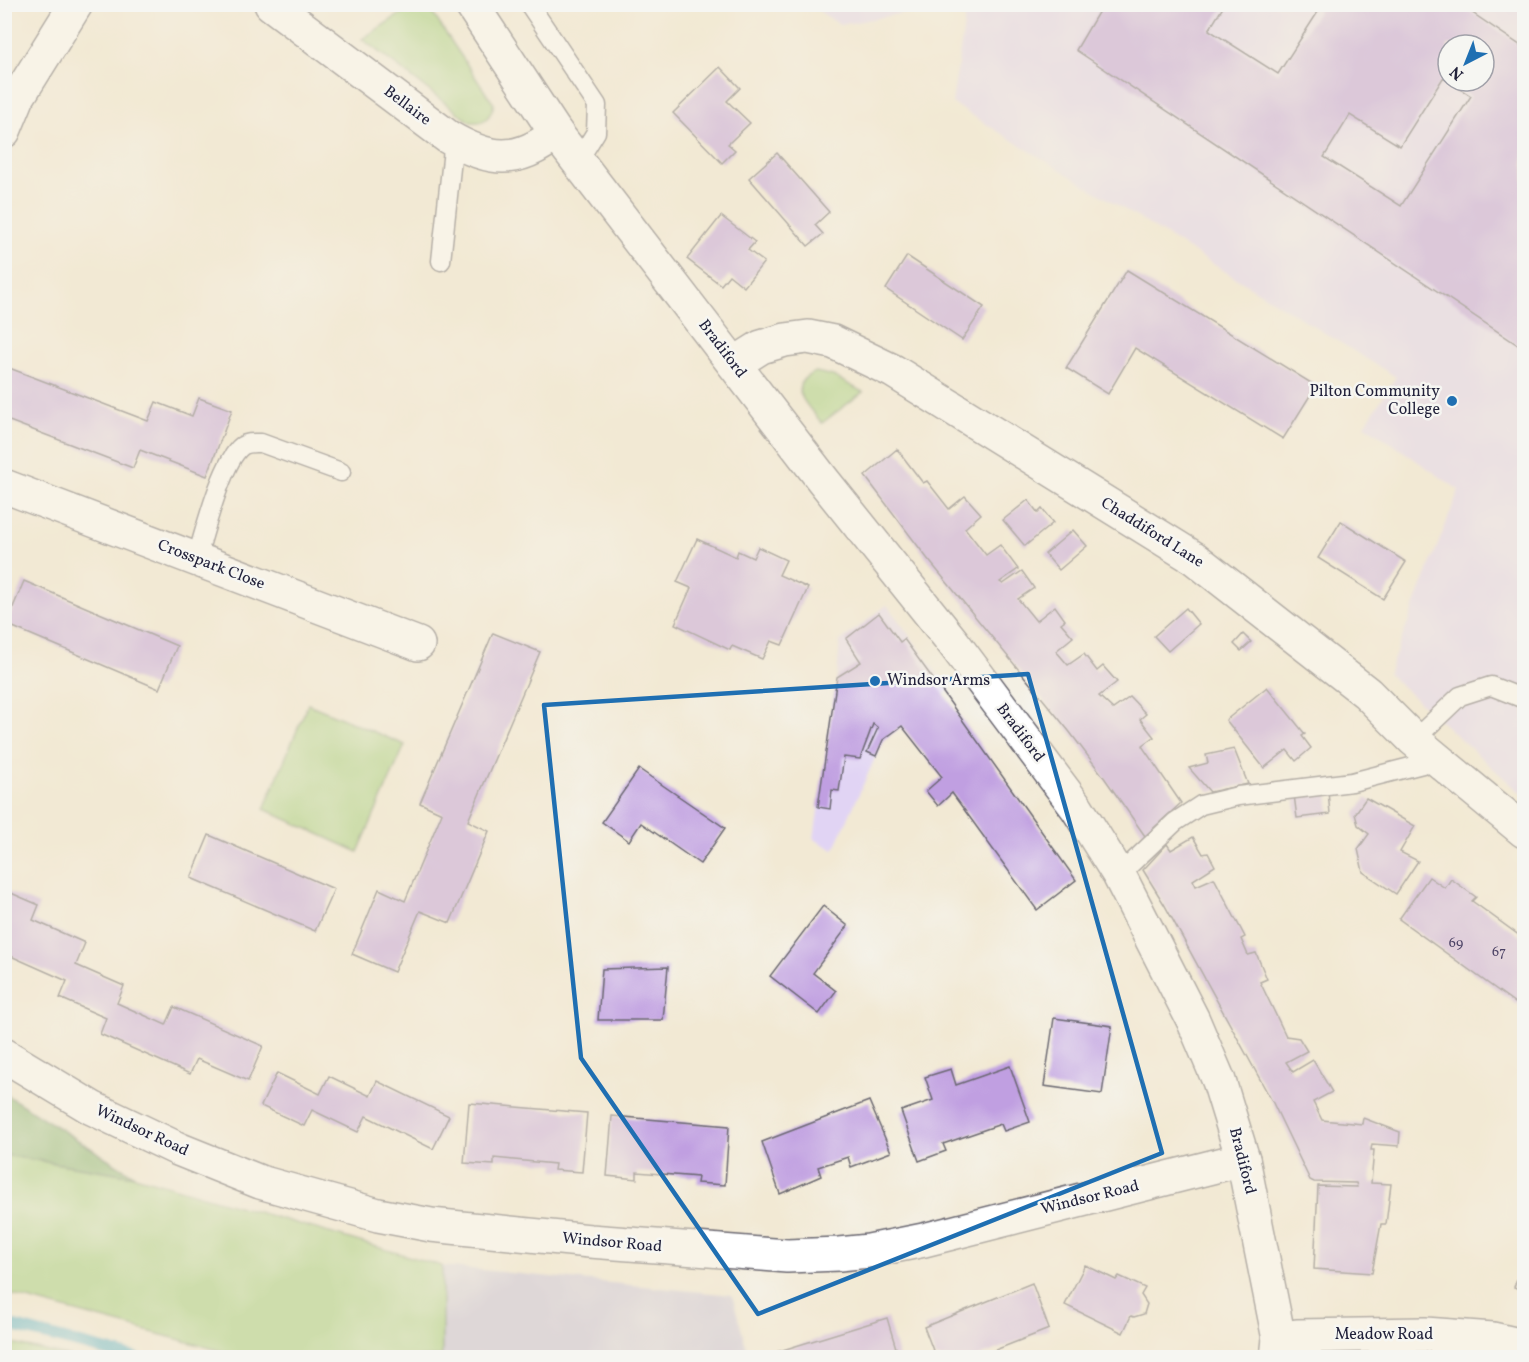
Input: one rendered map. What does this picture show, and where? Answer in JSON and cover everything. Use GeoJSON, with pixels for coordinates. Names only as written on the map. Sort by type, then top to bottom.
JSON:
{"type":"FeatureCollection","features":[{"type":"Feature","properties":{"kind":"street"},"geometry":{"type":"LineString","coordinates":[[4,131],[18,97],[76,4]]}},
{"type":"Feature","properties":{"kind":"street","name":"Bellaire"},"geometry":{"type":"LineString","coordinates":[[271,4],[454,140],[471,150],[490,156],[515,156],[540,147],[556,133]]}},
{"type":"Feature","properties":{"kind":"street","name":"Bradiford"},"geometry":{"type":"LineString","coordinates":[[471,4],[556,133],[830,489],[952,641],[1077,808],[1119,874],[1193,1020],[1219,1082],[1243,1159],[1278,1348]]}},
{"type":"Feature","properties":{"kind":"street","name":"Chaddiford Lane"},"geometry":{"type":"LineString","coordinates":[[734,364],[761,347],[785,340],[808,337],[833,342],[893,371],[1194,558],[1366,693],[1413,740],[1524,831]]}},
{"type":"Feature","properties":{"kind":"street","name":"Crosspark Close"},"geometry":{"type":"LineString","coordinates":[[4,486],[418,644]]}},
{"type":"Feature","properties":{"kind":"street","name":"Windsor Road"},"geometry":{"type":"LineString","coordinates":[[4,1055],[92,1108],[178,1149],[260,1182],[378,1215],[431,1225],[590,1242],[775,1255],[859,1252],[924,1240],[1243,1159]]}},
{"type":"Feature","properties":{"kind":"street","name":"Meadow Road"},"geometry":{"type":"LineString","coordinates":[[1278,1348],[1297,1336],[1425,1334],[1493,1339],[1524,1346]]}},
{"type":"Feature","properties":{"kind":"lane"},"geometry":{"type":"LineString","coordinates":[[529,4],[597,105],[596,132],[578,160]]}},
{"type":"Feature","properties":{"kind":"lane"},"geometry":{"type":"LineString","coordinates":[[441,261],[454,140]]}},
{"type":"Feature","properties":{"kind":"lane"},"geometry":{"type":"LineString","coordinates":[[196,560],[222,481],[240,447],[248,443],[261,442],[342,472]]}},
{"type":"Feature","properties":{"kind":"lane"},"geometry":{"type":"LineString","coordinates":[[1413,740],[1460,696],[1491,686],[1524,699]]}},
{"type":"Feature","properties":{"kind":"lane"},"geometry":{"type":"LineString","coordinates":[[1119,874],[1175,822],[1202,805],[1238,796],[1352,782],[1438,760]]}},
{"type":"Feature","properties":{"kind":"highlighted area"},"geometry":{"type":"Polygon","coordinates":[[[1028,674],[1162,1153],[758,1314],[581,1058],[544,705],[1028,674]]]}},
{"type":"Feature","properties":{"kind":"shaded area","name":"Pilton Community College"},"geometry":{"type":"Polygon","coordinates":[[[810,5],[1524,5],[1524,796],[1388,674],[1459,490],[1365,425],[1396,377],[952,103],[965,18],[936,7],[840,25],[810,5]]]}},
{"type":"Feature","properties":{"kind":"shaded area"},"geometry":{"type":"Polygon","coordinates":[[[887,605],[950,690],[883,740],[834,850],[814,839],[840,641],[887,605]]]}},
{"type":"Feature","properties":{"kind":"shaded area"},"geometry":{"type":"Polygon","coordinates":[[[442,1266],[732,1295],[749,1357],[442,1357],[442,1266]]]}},
{"type":"Feature","properties":{"kind":"green space"},"geometry":{"type":"Polygon","coordinates":[[[414,5],[427,5],[494,104],[491,113],[483,121],[470,122],[362,39],[414,5]]]}},
{"type":"Feature","properties":{"kind":"green space"},"geometry":{"type":"Polygon","coordinates":[[[816,372],[833,376],[863,392],[822,423],[805,403],[800,389],[806,377],[816,372]]]}},
{"type":"Feature","properties":{"kind":"green space"},"geometry":{"type":"Polygon","coordinates":[[[308,704],[405,745],[358,852],[264,809],[308,704]]]}},
{"type":"Feature","properties":{"kind":"green space"},"geometry":{"type":"Polygon","coordinates":[[[5,1094],[135,1176],[5,1155],[5,1094]]]}},
{"type":"Feature","properties":{"kind":"green space"},"geometry":{"type":"Polygon","coordinates":[[[4,1155],[135,1176],[442,1266],[442,1357],[244,1357],[5,1293],[4,1155]]]}},
{"type":"Feature","properties":{"kind":"green space"},"geometry":{"type":"Polygon","coordinates":[[[5,1342],[71,1357],[5,1357],[5,1342]]]}},
{"type":"Feature","properties":{"kind":"building"},"geometry":{"type":"Polygon","coordinates":[[[1103,4],[1225,4],[1209,30],[1278,74],[1323,4],[1459,4],[1524,48],[1524,349],[1076,50],[1103,4]],[[1436,33],[1436,89],[1400,146],[1350,115],[1324,157],[1401,206],[1471,96],[1466,93],[1496,93],[1496,33],[1436,33]]]}},
{"type":"Feature","properties":{"kind":"building"},"geometry":{"type":"Polygon","coordinates":[[[720,67],[740,88],[727,101],[750,123],[728,144],[735,150],[722,163],[673,113],[720,67]]]}},
{"type":"Feature","properties":{"kind":"building"},"geometry":{"type":"Polygon","coordinates":[[[777,153],[829,212],[815,225],[823,234],[808,246],[749,178],[777,153]]]}},
{"type":"Feature","properties":{"kind":"building"},"geometry":{"type":"Polygon","coordinates":[[[721,216],[755,242],[748,250],[764,262],[744,287],[729,275],[721,285],[687,259],[721,216]]]}},
{"type":"Feature","properties":{"kind":"building"},"geometry":{"type":"Polygon","coordinates":[[[907,256],[984,307],[962,340],[886,289],[907,256]]]}},
{"type":"Feature","properties":{"kind":"building"},"geometry":{"type":"Polygon","coordinates":[[[1127,270],[1316,386],[1283,439],[1135,348],[1108,394],[1066,368],[1127,270]]]}},
{"type":"Feature","properties":{"kind":"building"},"geometry":{"type":"Polygon","coordinates":[[[4,366],[148,421],[156,402],[192,416],[199,398],[232,410],[207,476],[140,450],[133,468],[4,419],[4,366]]]}},
{"type":"Feature","properties":{"kind":"building"},"geometry":{"type":"Polygon","coordinates":[[[897,449],[923,483],[927,481],[949,509],[965,496],[981,514],[965,528],[986,555],[1000,545],[1018,569],[1000,582],[1003,584],[1022,571],[1034,588],[1018,599],[1036,621],[1055,606],[1065,620],[1061,623],[1073,637],[1056,651],[1068,665],[1084,654],[1097,671],[1103,666],[1117,682],[1099,696],[1113,709],[1130,697],[1146,714],[1140,719],[1154,737],[1142,746],[1181,803],[1145,836],[1069,731],[927,558],[865,476],[897,449]]]}},
{"type":"Feature","properties":{"kind":"building"},"geometry":{"type":"Polygon","coordinates":[[[1028,500],[1038,513],[1042,509],[1053,523],[1025,546],[1003,520],[1028,500]]]}},
{"type":"Feature","properties":{"kind":"building"},"geometry":{"type":"Polygon","coordinates":[[[1341,521],[1406,562],[1383,599],[1318,558],[1341,521]]]}},
{"type":"Feature","properties":{"kind":"building"},"geometry":{"type":"Polygon","coordinates":[[[1073,530],[1087,546],[1059,570],[1045,554],[1073,530]]]}},
{"type":"Feature","properties":{"kind":"building"},"geometry":{"type":"Polygon","coordinates":[[[697,539],[736,557],[738,551],[753,558],[758,547],[786,560],[779,575],[808,588],[782,645],[771,641],[762,659],[732,646],[730,650],[675,624],[691,588],[677,582],[697,539]]]}},
{"type":"Feature","properties":{"kind":"building"},"geometry":{"type":"Polygon","coordinates":[[[24,581],[177,646],[159,689],[6,624],[24,581]]]}},
{"type":"Feature","properties":{"kind":"building"},"geometry":{"type":"Polygon","coordinates":[[[1186,608],[1199,624],[1168,651],[1154,636],[1186,608]]]}},
{"type":"Feature","properties":{"kind":"building"},"geometry":{"type":"Polygon","coordinates":[[[879,613],[900,642],[904,639],[1076,880],[1037,910],[952,793],[938,806],[926,791],[942,777],[902,726],[883,740],[876,756],[867,752],[878,728],[873,724],[860,759],[844,757],[839,791],[832,790],[830,809],[818,807],[837,677],[861,662],[846,639],[879,613]]]}},
{"type":"Feature","properties":{"kind":"building"},"geometry":{"type":"Polygon","coordinates":[[[493,633],[540,652],[468,821],[489,831],[450,923],[420,911],[394,972],[352,954],[379,889],[405,901],[442,813],[420,803],[493,633]]]}},
{"type":"Feature","properties":{"kind":"building"},"geometry":{"type":"Polygon","coordinates":[[[1243,634],[1251,642],[1241,651],[1234,644],[1243,634]]]}},
{"type":"Feature","properties":{"kind":"building"},"geometry":{"type":"Polygon","coordinates":[[[1267,687],[1305,734],[1302,736],[1311,748],[1296,761],[1287,750],[1264,768],[1226,720],[1267,687]]]}},
{"type":"Feature","properties":{"kind":"building"},"geometry":{"type":"Polygon","coordinates":[[[1234,749],[1248,784],[1210,792],[1189,768],[1208,763],[1206,755],[1234,749]]]}},
{"type":"Feature","properties":{"kind":"building"},"geometry":{"type":"Polygon","coordinates":[[[639,769],[725,828],[700,864],[641,823],[629,841],[602,822],[639,769]]]}},
{"type":"Feature","properties":{"kind":"building"},"geometry":{"type":"Polygon","coordinates":[[[1328,791],[1330,814],[1297,818],[1294,795],[1328,791]]]}},
{"type":"Feature","properties":{"kind":"building"},"geometry":{"type":"Polygon","coordinates":[[[1366,798],[1415,826],[1400,852],[1418,861],[1396,894],[1363,872],[1358,849],[1369,834],[1358,825],[1355,814],[1366,798]]]}},
{"type":"Feature","properties":{"kind":"building"},"geometry":{"type":"Polygon","coordinates":[[[209,835],[334,889],[315,931],[191,878],[209,835]]]}},
{"type":"Feature","properties":{"kind":"building"},"geometry":{"type":"Polygon","coordinates":[[[1193,837],[1203,854],[1208,853],[1215,866],[1193,880],[1196,886],[1214,878],[1245,937],[1241,939],[1248,955],[1256,953],[1267,979],[1260,982],[1286,1036],[1299,1038],[1307,1051],[1286,1062],[1293,1072],[1313,1060],[1332,1092],[1313,1102],[1322,1120],[1362,1124],[1363,1118],[1400,1132],[1399,1146],[1372,1144],[1371,1150],[1374,1150],[1371,1183],[1391,1184],[1386,1224],[1381,1224],[1372,1273],[1314,1269],[1318,1186],[1357,1187],[1356,1183],[1310,1180],[1273,1103],[1143,870],[1167,844],[1171,850],[1193,837]]]}},
{"type":"Feature","properties":{"kind":"building"},"geometry":{"type":"Polygon","coordinates":[[[1429,877],[1445,888],[1451,879],[1476,897],[1472,901],[1523,938],[1524,936],[1524,997],[1518,1005],[1399,919],[1429,877]]]}},
{"type":"Feature","properties":{"kind":"building"},"geometry":{"type":"Polygon","coordinates":[[[4,890],[39,905],[33,920],[85,943],[76,965],[124,986],[117,1003],[166,1025],[174,1007],[263,1046],[248,1081],[197,1059],[190,1074],[100,1034],[106,1018],[60,998],[67,981],[4,953],[4,890]]]}},
{"type":"Feature","properties":{"kind":"building"},"geometry":{"type":"Polygon","coordinates":[[[823,906],[848,926],[813,973],[836,991],[819,1014],[770,976],[823,906]]]}},
{"type":"Feature","properties":{"kind":"building"},"geometry":{"type":"Polygon","coordinates":[[[668,967],[663,1020],[598,1020],[602,969],[668,967]]]}},
{"type":"Feature","properties":{"kind":"building"},"geometry":{"type":"Polygon","coordinates":[[[1054,1018],[1112,1026],[1102,1094],[1044,1086],[1054,1018]]]}},
{"type":"Feature","properties":{"kind":"building"},"geometry":{"type":"Polygon","coordinates":[[[1010,1066],[1030,1122],[1004,1131],[1001,1124],[943,1144],[946,1151],[919,1161],[901,1111],[933,1100],[925,1077],[951,1069],[956,1085],[1010,1066]]]}},
{"type":"Feature","properties":{"kind":"building"},"geometry":{"type":"Polygon","coordinates":[[[277,1073],[320,1094],[329,1076],[370,1096],[377,1081],[449,1116],[433,1149],[366,1116],[358,1132],[312,1110],[304,1126],[261,1106],[277,1073]]]}},
{"type":"Feature","properties":{"kind":"building"},"geometry":{"type":"Polygon","coordinates":[[[869,1101],[891,1152],[851,1167],[848,1157],[818,1167],[821,1176],[780,1194],[762,1142],[869,1101]]]}},
{"type":"Feature","properties":{"kind":"building"},"geometry":{"type":"Polygon","coordinates":[[[469,1103],[587,1113],[582,1172],[554,1170],[555,1164],[494,1158],[494,1165],[464,1163],[469,1103]]]}},
{"type":"Feature","properties":{"kind":"building"},"geometry":{"type":"Polygon","coordinates":[[[612,1116],[729,1126],[725,1185],[697,1183],[698,1177],[637,1172],[637,1179],[607,1176],[612,1116]]]}},
{"type":"Feature","properties":{"kind":"building"},"geometry":{"type":"Polygon","coordinates":[[[1524,1259],[1524,1291],[1514,1287],[1524,1259]]]}},
{"type":"Feature","properties":{"kind":"building"},"geometry":{"type":"Polygon","coordinates":[[[1085,1265],[1116,1280],[1119,1276],[1145,1288],[1141,1295],[1147,1304],[1144,1314],[1131,1316],[1123,1333],[1065,1305],[1085,1265]]]}},
{"type":"Feature","properties":{"kind":"building"},"geometry":{"type":"Polygon","coordinates":[[[1032,1283],[1049,1329],[975,1358],[936,1358],[924,1327],[1032,1283]]]}},
{"type":"Feature","properties":{"kind":"building"},"geometry":{"type":"Polygon","coordinates":[[[887,1318],[899,1358],[777,1358],[776,1352],[887,1318]]]}},
{"type":"Feature","properties":{"kind":"waterway"},"geometry":{"type":"LineString","coordinates":[[4,1324],[135,1358]]}},
{"type":"Feature","properties":{"kind":"place","name":"Pilton Community College"},"geometry":{"type":"Point","coordinates":[1452,401]}},
{"type":"Feature","properties":{"kind":"place","name":"Windsor Arms"},"geometry":{"type":"Point","coordinates":[875,681]}}]}
